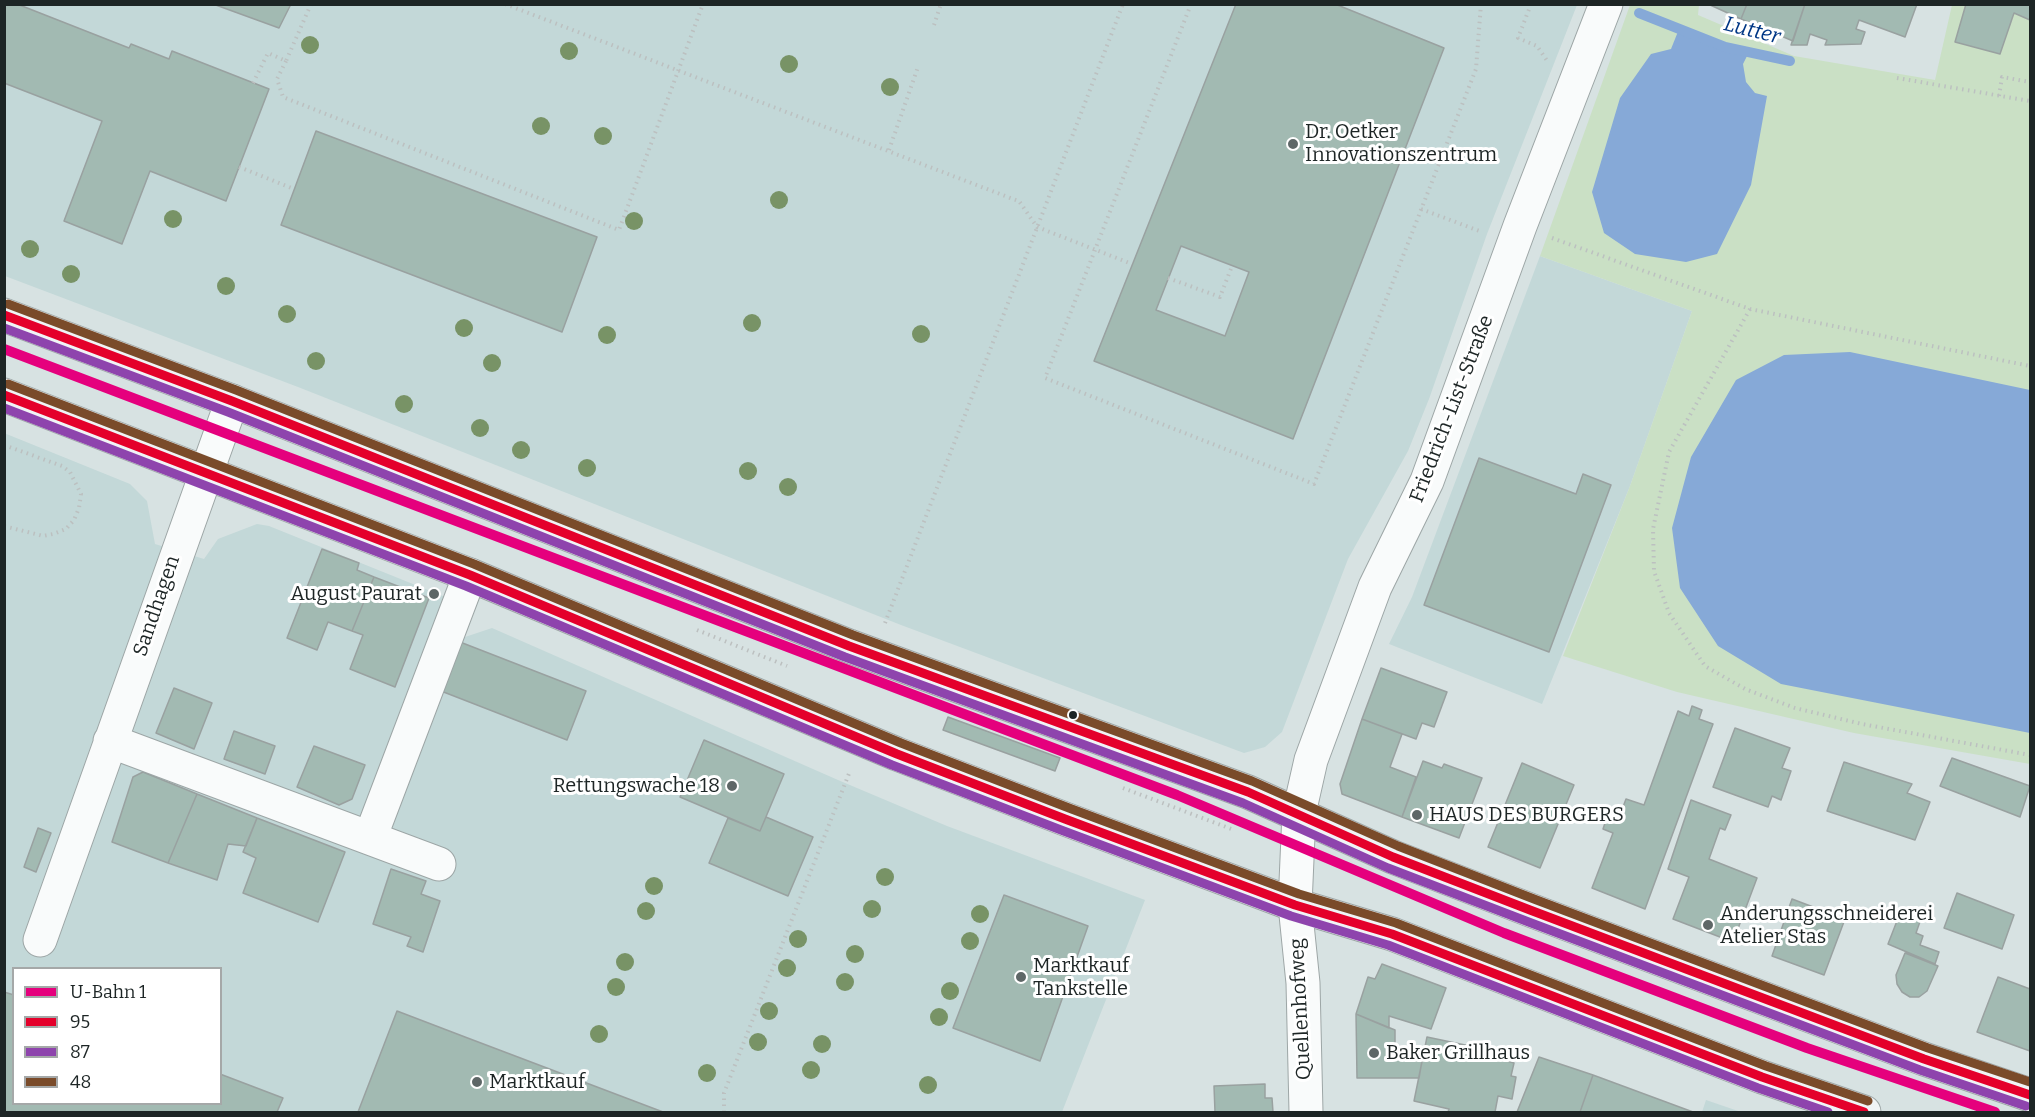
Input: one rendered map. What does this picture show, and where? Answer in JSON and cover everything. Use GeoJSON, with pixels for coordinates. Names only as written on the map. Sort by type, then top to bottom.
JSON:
{"type":"FeatureCollection","features":[{"type":"Feature","properties":{"kind":"street","name":"Friedrich-List-Straße"},"geometry":{"type":"LineString","coordinates":[[1295,905],[1299,813],[1311,760],[1375,587],[1427,481],[1517,235],[1606,4]]}},
{"type":"Feature","properties":{"kind":"street"},"geometry":{"type":"LineString","coordinates":[[4,315],[232,401],[849,646],[1248,792],[1393,857],[1924,1059],[2031,1095]]}},
{"type":"Feature","properties":{"kind":"street"},"geometry":{"type":"LineString","coordinates":[[4,395],[470,575],[897,754],[1295,905],[1392,934],[1762,1077],[1864,1113]]}},
{"type":"Feature","properties":{"kind":"street","name":"Sandhagen"},"geometry":{"type":"LineString","coordinates":[[40,940],[232,401]]}},
{"type":"Feature","properties":{"kind":"street"},"geometry":{"type":"LineString","coordinates":[[370,838],[470,575]]}},
{"type":"Feature","properties":{"kind":"street"},"geometry":{"type":"LineString","coordinates":[[110,741],[439,864]]}},
{"type":"Feature","properties":{"kind":"street","name":"Quellenhofweg"},"geometry":{"type":"LineString","coordinates":[[1295,905],[1303,983],[1306,1113]]}},
{"type":"Feature","properties":{"kind":"path"},"geometry":{"type":"LineString","coordinates":[[311,4],[277,79],[283,97],[619,230],[703,4]]}},
{"type":"Feature","properties":{"kind":"path"},"geometry":{"type":"LineString","coordinates":[[505,4],[1019,201],[1037,227],[1132,264]]}},
{"type":"Feature","properties":{"kind":"path"},"geometry":{"type":"LineString","coordinates":[[934,25],[941,4]]}},
{"type":"Feature","properties":{"kind":"path"},"geometry":{"type":"LineString","coordinates":[[884,628],[1123,4]]}},
{"type":"Feature","properties":{"kind":"path"},"geometry":{"type":"LineString","coordinates":[[1191,4],[1045,378],[1314,484],[1476,69],[1481,4]]}},
{"type":"Feature","properties":{"kind":"path"},"geometry":{"type":"LineString","coordinates":[[1531,4],[1518,38],[1537,46],[1570,96]]}},
{"type":"Feature","properties":{"kind":"path"},"geometry":{"type":"LineString","coordinates":[[253,83],[268,53],[285,60]]}},
{"type":"Feature","properties":{"kind":"path"},"geometry":{"type":"LineString","coordinates":[[889,150],[918,67]]}},
{"type":"Feature","properties":{"kind":"path"},"geometry":{"type":"LineString","coordinates":[[1999,96],[2002,77],[2031,82]]}},
{"type":"Feature","properties":{"kind":"path"},"geometry":{"type":"LineString","coordinates":[[1897,78],[2031,101]]}},
{"type":"Feature","properties":{"kind":"path"},"geometry":{"type":"LineString","coordinates":[[239,167],[294,189]]}},
{"type":"Feature","properties":{"kind":"path"},"geometry":{"type":"LineString","coordinates":[[1421,209],[1517,235],[1750,309],[2031,366]]}},
{"type":"Feature","properties":{"kind":"path"},"geometry":{"type":"LineString","coordinates":[[1168,278],[1220,297],[1232,266]]}},
{"type":"Feature","properties":{"kind":"path"},"geometry":{"type":"LineString","coordinates":[[1750,309],[1668,452],[1653,539],[1654,571],[1669,613],[1705,666],[1745,689],[1795,708],[1862,724],[2031,755]]}},
{"type":"Feature","properties":{"kind":"path"},"geometry":{"type":"LineString","coordinates":[[4,445],[62,466],[70,472],[81,494],[74,520],[66,529],[43,536],[4,525]]}},
{"type":"Feature","properties":{"kind":"path"},"geometry":{"type":"LineString","coordinates":[[697,630],[787,666]]}},
{"type":"Feature","properties":{"kind":"path"},"geometry":{"type":"LineString","coordinates":[[724,1113],[724,1093],[852,764]]}},
{"type":"Feature","properties":{"kind":"path"},"geometry":{"type":"LineString","coordinates":[[1123,788],[1234,830]]}},
{"type":"Feature","properties":{"kind":"shaded area"},"geometry":{"type":"Polygon","coordinates":[[[4,5],[1577,5],[1487,234],[1429,399],[1408,451],[1348,559],[1282,732],[1265,747],[1244,753],[901,625],[298,387],[5,276],[4,5]]]}},
{"type":"Feature","properties":{"kind":"shaded area"},"geometry":{"type":"Polygon","coordinates":[[[1540,256],[1692,311],[1630,486],[1542,704],[1389,644],[1412,597],[1540,256]]]}},
{"type":"Feature","properties":{"kind":"shaded area"},"geometry":{"type":"Polygon","coordinates":[[[4,433],[130,484],[147,501],[155,544],[204,559],[218,539],[257,524],[269,526],[470,607],[459,639],[492,628],[947,826],[1145,900],[1062,1112],[5,1112],[4,433]]]}},
{"type":"Feature","properties":{"kind":"shaded area"},"geometry":{"type":"Polygon","coordinates":[[[1706,1100],[1741,1112],[1702,1112],[1706,1100]]]}},
{"type":"Feature","properties":{"kind":"green space"},"geometry":{"type":"Polygon","coordinates":[[[1630,5],[1699,5],[1698,15],[1794,56],[1935,80],[1952,5],[2030,5],[2030,764],[1854,733],[1677,692],[1563,656],[1630,486],[1692,311],[1540,256],[1630,5]]]}},
{"type":"Feature","properties":{"kind":"water"},"geometry":{"type":"Polygon","coordinates":[[[1679,29],[1725,47],[1749,52],[1743,64],[1746,82],[1755,93],[1767,96],[1751,185],[1717,254],[1686,262],[1635,254],[1604,233],[1592,192],[1620,98],[1651,54],[1671,49],[1679,29]]]}},
{"type":"Feature","properties":{"kind":"water"},"geometry":{"type":"Polygon","coordinates":[[[1850,352],[2030,390],[2030,733],[1781,684],[1718,646],[1680,588],[1672,528],[1691,457],[1736,380],[1784,355],[1850,352]]]}},
{"type":"Feature","properties":{"kind":"building"},"geometry":{"type":"Polygon","coordinates":[[[4,4],[17,4],[129,48],[131,44],[169,59],[172,51],[269,89],[226,201],[150,171],[122,244],[64,221],[102,121],[4,83],[4,4]]]}},
{"type":"Feature","properties":{"kind":"building"},"geometry":{"type":"Polygon","coordinates":[[[213,4],[291,4],[279,28],[213,4]]]}},
{"type":"Feature","properties":{"kind":"building","name":"Dr. Oetker Innovationszentrum"},"geometry":{"type":"Polygon","coordinates":[[[1236,4],[1335,4],[1444,48],[1293,439],[1094,361],[1236,4]],[[1181,246],[1156,310],[1225,336],[1249,272],[1181,246]]]}},
{"type":"Feature","properties":{"kind":"building"},"geometry":{"type":"Polygon","coordinates":[[[1708,4],[1747,4],[1741,19],[1708,4]]]}},
{"type":"Feature","properties":{"kind":"building"},"geometry":{"type":"Polygon","coordinates":[[[1747,4],[1805,4],[1793,41],[1741,19],[1747,4]]]}},
{"type":"Feature","properties":{"kind":"building"},"geometry":{"type":"Polygon","coordinates":[[[1805,4],[1917,4],[1905,37],[1859,20],[1856,29],[1865,32],[1861,44],[1825,45],[1827,40],[1810,34],[1807,45],[1791,45],[1805,4]]]}},
{"type":"Feature","properties":{"kind":"building"},"geometry":{"type":"Polygon","coordinates":[[[1966,4],[2030,4],[2030,20],[2014,13],[2000,54],[1955,42],[1966,4]]]}},
{"type":"Feature","properties":{"kind":"building"},"geometry":{"type":"Polygon","coordinates":[[[316,131],[597,237],[562,332],[281,225],[316,131]]]}},
{"type":"Feature","properties":{"kind":"building"},"geometry":{"type":"Polygon","coordinates":[[[1479,458],[1576,494],[1583,474],[1611,485],[1549,652],[1424,605],[1479,458]]]}},
{"type":"Feature","properties":{"kind":"building"},"geometry":{"type":"Polygon","coordinates":[[[322,549],[359,563],[357,570],[374,577],[352,631],[328,622],[317,650],[287,638],[322,549]]]}},
{"type":"Feature","properties":{"kind":"building"},"geometry":{"type":"Polygon","coordinates":[[[374,577],[429,598],[395,687],[350,669],[363,635],[352,631],[374,577]]]}},
{"type":"Feature","properties":{"kind":"building"},"geometry":{"type":"Polygon","coordinates":[[[460,642],[586,691],[567,740],[441,691],[460,642]]]}},
{"type":"Feature","properties":{"kind":"building"},"geometry":{"type":"Polygon","coordinates":[[[1381,668],[1447,692],[1434,727],[1422,723],[1416,739],[1362,719],[1381,668]]]}},
{"type":"Feature","properties":{"kind":"building"},"geometry":{"type":"Polygon","coordinates":[[[174,688],[212,703],[194,749],[156,733],[174,688]]]}},
{"type":"Feature","properties":{"kind":"building"},"geometry":{"type":"Polygon","coordinates":[[[1692,706],[1702,710],[1699,719],[1713,724],[1645,909],[1592,888],[1613,833],[1603,829],[1609,811],[1620,815],[1626,799],[1644,805],[1678,711],[1689,716],[1692,706]]]}},
{"type":"Feature","properties":{"kind":"building"},"geometry":{"type":"Polygon","coordinates":[[[948,717],[1060,758],[1055,771],[943,730],[948,717]]]}},
{"type":"Feature","properties":{"kind":"building"},"geometry":{"type":"Polygon","coordinates":[[[1362,719],[1402,734],[1390,767],[1416,777],[1402,817],[1342,794],[1340,784],[1362,719]]]}},
{"type":"Feature","properties":{"kind":"building"},"geometry":{"type":"Polygon","coordinates":[[[1735,728],[1790,748],[1782,768],[1791,771],[1781,800],[1772,796],[1768,807],[1713,787],[1735,728]]]}},
{"type":"Feature","properties":{"kind":"building"},"geometry":{"type":"Polygon","coordinates":[[[234,731],[275,746],[265,774],[224,759],[234,731]]]}},
{"type":"Feature","properties":{"kind":"building","name":"Rettungswache 18"},"geometry":{"type":"Polygon","coordinates":[[[704,740],[784,774],[760,831],[680,797],[704,740]]]}},
{"type":"Feature","properties":{"kind":"building"},"geometry":{"type":"Polygon","coordinates":[[[314,746],[365,765],[352,799],[339,805],[297,787],[314,746]]]}},
{"type":"Feature","properties":{"kind":"building"},"geometry":{"type":"Polygon","coordinates":[[[1952,758],[2030,786],[2020,817],[1940,786],[1952,758]]]}},
{"type":"Feature","properties":{"kind":"building"},"geometry":{"type":"Polygon","coordinates":[[[1423,761],[1442,768],[1444,764],[1482,778],[1459,838],[1402,817],[1423,761]]]}},
{"type":"Feature","properties":{"kind":"building"},"geometry":{"type":"Polygon","coordinates":[[[1844,762],[1912,784],[1907,793],[1930,802],[1915,840],[1827,811],[1844,762]]]}},
{"type":"Feature","properties":{"kind":"building"},"geometry":{"type":"Polygon","coordinates":[[[1522,763],[1574,785],[1540,868],[1488,847],[1522,763]]]}},
{"type":"Feature","properties":{"kind":"building"},"geometry":{"type":"Polygon","coordinates":[[[143,772],[197,794],[168,863],[112,842],[133,777],[143,772]]]}},
{"type":"Feature","properties":{"kind":"building"},"geometry":{"type":"Polygon","coordinates":[[[197,794],[257,818],[246,846],[228,844],[217,880],[168,863],[197,794]]]}},
{"type":"Feature","properties":{"kind":"building"},"geometry":{"type":"Polygon","coordinates":[[[1691,800],[1731,815],[1725,830],[1720,828],[1709,859],[1757,878],[1733,942],[1673,919],[1689,877],[1668,869],[1691,800]]]}},
{"type":"Feature","properties":{"kind":"building"},"geometry":{"type":"Polygon","coordinates":[[[766,817],[813,837],[788,896],[709,863],[728,818],[760,831],[766,817]]]}},
{"type":"Feature","properties":{"kind":"building"},"geometry":{"type":"Polygon","coordinates":[[[257,818],[345,852],[318,922],[243,893],[256,858],[243,852],[257,818]]]}},
{"type":"Feature","properties":{"kind":"building"},"geometry":{"type":"Polygon","coordinates":[[[38,828],[51,833],[36,872],[24,867],[38,828]]]}},
{"type":"Feature","properties":{"kind":"building"},"geometry":{"type":"Polygon","coordinates":[[[391,869],[426,881],[421,894],[440,901],[423,952],[407,946],[411,937],[373,924],[391,869]]]}},
{"type":"Feature","properties":{"kind":"building"},"geometry":{"type":"Polygon","coordinates":[[[1957,893],[2014,915],[2002,949],[1944,928],[1957,893]]]}},
{"type":"Feature","properties":{"kind":"building","name":"Marktkauf Tankstelle"},"geometry":{"type":"Polygon","coordinates":[[[1004,895],[1088,926],[1040,1061],[953,1028],[1004,895]]]}},
{"type":"Feature","properties":{"kind":"building"},"geometry":{"type":"Polygon","coordinates":[[[1792,899],[1845,919],[1824,975],[1772,956],[1792,899]]]}},
{"type":"Feature","properties":{"kind":"building"},"geometry":{"type":"Polygon","coordinates":[[[1902,908],[1922,916],[1916,933],[1923,936],[1920,945],[1939,952],[1935,964],[1888,944],[1902,908]]]}},
{"type":"Feature","properties":{"kind":"building"},"geometry":{"type":"Polygon","coordinates":[[[1905,953],[1938,966],[1927,991],[1919,997],[1910,997],[1902,992],[1897,984],[1896,975],[1905,953]]]}},
{"type":"Feature","properties":{"kind":"building"},"geometry":{"type":"Polygon","coordinates":[[[1382,964],[1446,988],[1431,1029],[1389,1016],[1389,1028],[1356,1014],[1368,977],[1375,979],[1382,964]]]}},
{"type":"Feature","properties":{"kind":"building"},"geometry":{"type":"Polygon","coordinates":[[[1998,977],[2030,989],[2030,1051],[1977,1032],[1998,977]]]}},
{"type":"Feature","properties":{"kind":"building"},"geometry":{"type":"Polygon","coordinates":[[[4,992],[12,994],[12,1105],[222,1105],[222,1075],[283,1098],[277,1112],[4,1112],[4,992]]]}},
{"type":"Feature","properties":{"kind":"building","name":"Marktkauf"},"geometry":{"type":"Polygon","coordinates":[[[397,1011],[465,1037],[663,1112],[358,1112],[397,1011]]]}},
{"type":"Feature","properties":{"kind":"building"},"geometry":{"type":"Polygon","coordinates":[[[1356,1014],[1395,1030],[1395,1048],[1407,1047],[1423,1055],[1419,1078],[1357,1078],[1356,1014]]]}},
{"type":"Feature","properties":{"kind":"building"},"geometry":{"type":"Polygon","coordinates":[[[1427,1037],[1508,1054],[1507,1061],[1514,1063],[1511,1076],[1516,1077],[1512,1099],[1498,1096],[1495,1112],[1448,1112],[1449,1109],[1414,1101],[1427,1037]]]}},
{"type":"Feature","properties":{"kind":"building"},"geometry":{"type":"Polygon","coordinates":[[[1539,1057],[1593,1075],[1580,1112],[1517,1112],[1539,1057]]]}},
{"type":"Feature","properties":{"kind":"building"},"geometry":{"type":"Polygon","coordinates":[[[1593,1075],[1693,1112],[1580,1112],[1593,1075]]]}},
{"type":"Feature","properties":{"kind":"building"},"geometry":{"type":"Polygon","coordinates":[[[1265,1084],[1265,1098],[1272,1098],[1273,1112],[1215,1112],[1214,1086],[1265,1084]]]}},
{"type":"Feature","properties":{"kind":"waterway","name":"Lutter"},"geometry":{"type":"LineString","coordinates":[[1639,13],[1725,47],[1790,61]]}},
{"type":"Feature","properties":{"kind":"metro line","name":"1"},"geometry":{"type":"LineString","coordinates":[[4,349],[1177,795],[1504,933],[1807,1048],[1995,1112]]}},
{"type":"Feature","properties":{"kind":"transit line","name":"48"},"geometry":{"type":"LineString","coordinates":[[8,304],[236,390],[853,635],[1252,781],[1398,846],[1534,899],[1928,1048],[2030,1082]]}},
{"type":"Feature","properties":{"kind":"transit line","name":"95"},"geometry":{"type":"LineString","coordinates":[[4,315],[232,401],[849,646],[1248,792],[1393,857],[1530,910],[1924,1059],[2030,1095]]}},
{"type":"Feature","properties":{"kind":"transit line","name":"87"},"geometry":{"type":"LineString","coordinates":[[4,328],[228,412],[845,657],[1243,803],[1388,868],[1920,1070],[2026,1106]]}},
{"type":"Feature","properties":{"kind":"transit line","name":"48"},"geometry":{"type":"LineString","coordinates":[[8,384],[474,564],[901,743],[1069,808],[1299,894],[1396,923],[1766,1066],[1868,1101]]}},
{"type":"Feature","properties":{"kind":"transit line","name":"95"},"geometry":{"type":"LineString","coordinates":[[4,395],[470,575],[897,754],[1065,819],[1295,905],[1392,934],[1762,1077],[1864,1112]]}},
{"type":"Feature","properties":{"kind":"transit line","name":"87"},"geometry":{"type":"LineString","coordinates":[[4,408],[466,586],[892,765],[1291,916],[1388,945],[1758,1088],[1828,1112]]}},
{"type":"Feature","properties":{"kind":"place","name":"Dr. Oetker Innovationszentrum"},"geometry":{"type":"Point","coordinates":[1293,144]}},
{"type":"Feature","properties":{"kind":"place","name":"August Paurat"},"geometry":{"type":"Point","coordinates":[434,594]}},
{"type":"Feature","properties":{"kind":"place","name":"Rettungswache 18"},"geometry":{"type":"Point","coordinates":[732,786]}},
{"type":"Feature","properties":{"kind":"place","name":"HAUS DES BURGERS"},"geometry":{"type":"Point","coordinates":[1417,815]}},
{"type":"Feature","properties":{"kind":"place","name":"Anderungsschneiderei Atelier Stas"},"geometry":{"type":"Point","coordinates":[1708,925]}},
{"type":"Feature","properties":{"kind":"place","name":"Marktkauf Tankstelle"},"geometry":{"type":"Point","coordinates":[1021,977]}},
{"type":"Feature","properties":{"kind":"place","name":"Baker Grillhaus"},"geometry":{"type":"Point","coordinates":[1374,1053]}},
{"type":"Feature","properties":{"kind":"place","name":"Marktkauf"},"geometry":{"type":"Point","coordinates":[477,1082]}}]}
